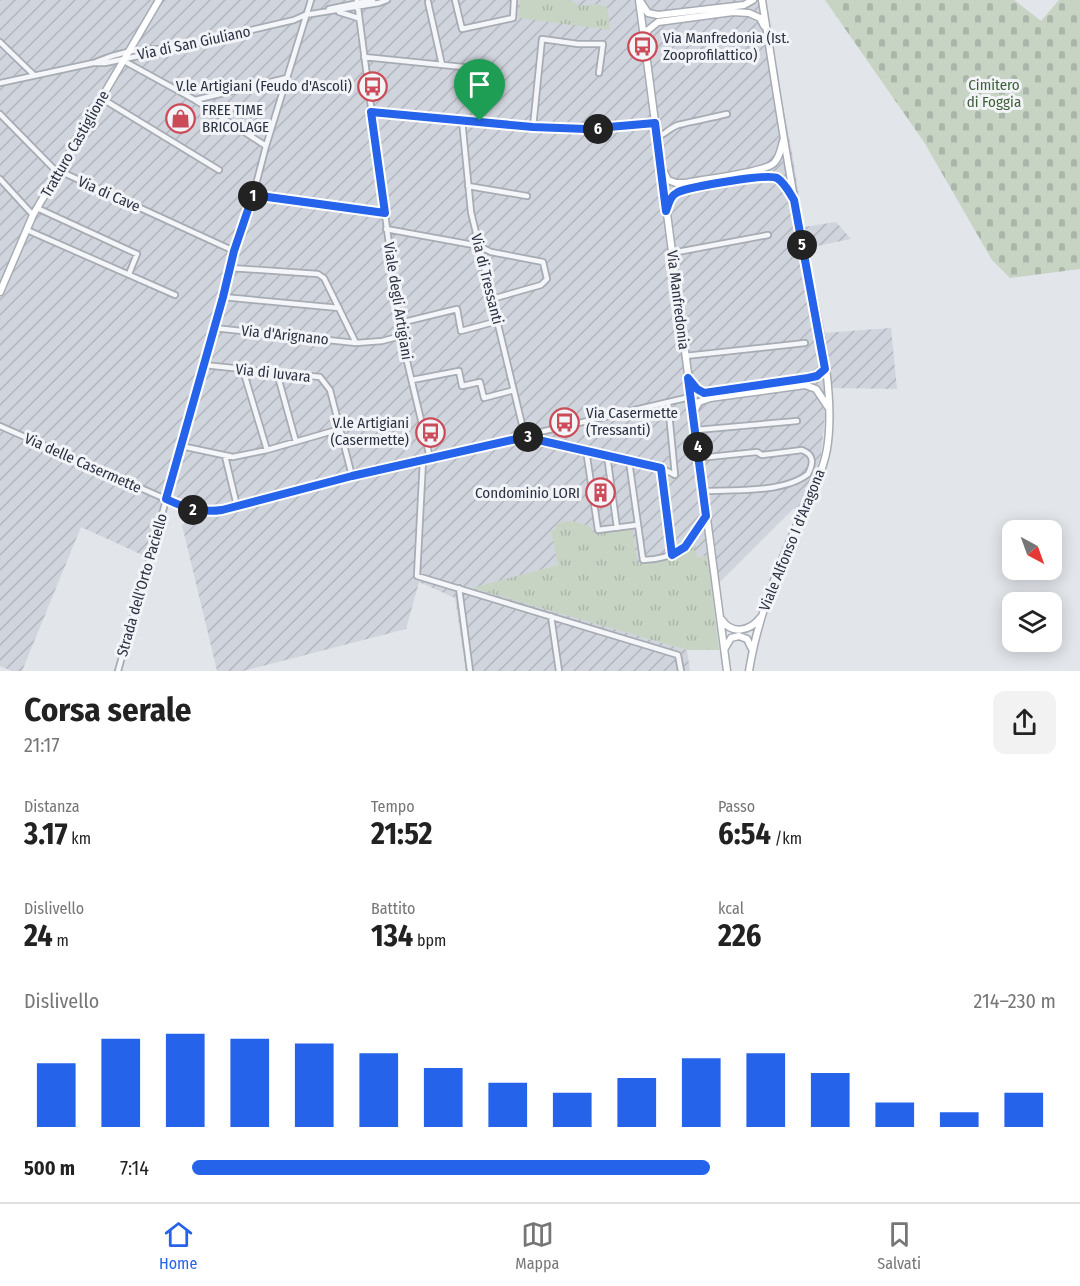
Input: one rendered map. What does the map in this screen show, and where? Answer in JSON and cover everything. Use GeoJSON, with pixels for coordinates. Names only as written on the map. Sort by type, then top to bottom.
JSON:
{"type":"FeatureCollection","features":[{"type":"Feature","properties":{"kind":"main road","name":"Tratturo Castiglione"},"geometry":{"type":"LineString","coordinates":[[0,292],[33,215],[159,0]]}},
{"type":"Feature","properties":{"kind":"main road"},"geometry":{"type":"LineString","coordinates":[[639,0],[648,13],[658,15],[744,5],[753,0]]}},
{"type":"Feature","properties":{"kind":"main road","name":"Via Manfredonia"},"geometry":{"type":"LineString","coordinates":[[639,0],[727,671]]}},
{"type":"Feature","properties":{"kind":"main road","name":"Viale Alfonso I d'Aragona"},"geometry":{"type":"LineString","coordinates":[[752,652],[762,615],[785,552],[816,485],[826,449],[830,411],[825,369],[794,200],[762,0]]}},
{"type":"Feature","properties":{"kind":"main road"},"geometry":{"type":"LineString","coordinates":[[644,42],[648,30],[658,22],[734,12],[749,13],[760,18],[766,29]]}},
{"type":"Feature","properties":{"kind":"main road"},"geometry":{"type":"LineString","coordinates":[[660,163],[668,180],[676,183],[758,170],[772,165],[778,157],[784,135]]}},
{"type":"Feature","properties":{"kind":"main road"},"geometry":{"type":"LineString","coordinates":[[666,211],[670,198],[678,192],[762,176],[775,176],[786,186],[794,200]]}},
{"type":"Feature","properties":{"kind":"main road"},"geometry":{"type":"LineString","coordinates":[[688,378],[697,389],[704,393],[808,378],[817,376],[825,369]]}},
{"type":"Feature","properties":{"kind":"main road"},"geometry":{"type":"LineString","coordinates":[[693,413],[699,402],[710,398],[805,385],[816,390],[830,411]]}},
{"type":"Feature","properties":{"kind":"main road"},"geometry":{"type":"LineString","coordinates":[[719,614],[725,625],[735,630],[750,627],[762,615]]}},
{"type":"Feature","properties":{"kind":"main road"},"geometry":{"type":"LineString","coordinates":[[724,655],[731,638],[736,636],[747,639],[752,652],[749,671]]}},
{"type":"Feature","properties":{"kind":"street","name":"Strada dell'Orto Paciello"},"geometry":{"type":"LineString","coordinates":[[118,671],[234,251],[311,0]]}},
{"type":"Feature","properties":{"kind":"street"},"geometry":{"type":"LineString","coordinates":[[323,11],[373,0]]}},
{"type":"Feature","properties":{"kind":"street","name":"Via di San Giuliano"},"geometry":{"type":"LineString","coordinates":[[0,83],[162,50],[294,20],[305,15],[336,11],[357,3],[387,0]]}},
{"type":"Feature","properties":{"kind":"street"},"geometry":{"type":"LineString","coordinates":[[454,0],[462,29],[513,18],[514,0]]}},
{"type":"Feature","properties":{"kind":"street"},"geometry":{"type":"LineString","coordinates":[[428,2],[442,65]]}},
{"type":"Feature","properties":{"kind":"street","name":"Viale degli Artigiani"},"geometry":{"type":"LineString","coordinates":[[357,3],[401,336],[430,458]]}},
{"type":"Feature","properties":{"kind":"street"},"geometry":{"type":"LineString","coordinates":[[336,11],[358,18]]}},
{"type":"Feature","properties":{"kind":"street"},"geometry":{"type":"LineString","coordinates":[[533,127],[542,39],[578,44],[603,44],[599,73]]}},
{"type":"Feature","properties":{"kind":"street"},"geometry":{"type":"LineString","coordinates":[[0,42],[34,75]]}},
{"type":"Feature","properties":{"kind":"street"},"geometry":{"type":"LineString","coordinates":[[134,43],[144,49]]}},
{"type":"Feature","properties":{"kind":"street"},"geometry":{"type":"LineString","coordinates":[[93,63],[105,58],[126,57],[144,49],[162,50]]}},
{"type":"Feature","properties":{"kind":"street"},"geometry":{"type":"LineString","coordinates":[[126,57],[266,146]]}},
{"type":"Feature","properties":{"kind":"street"},"geometry":{"type":"LineString","coordinates":[[364,57],[463,67]]}},
{"type":"Feature","properties":{"kind":"street"},"geometry":{"type":"LineString","coordinates":[[112,61],[120,68]]}},
{"type":"Feature","properties":{"kind":"street"},"geometry":{"type":"LineString","coordinates":[[195,100],[287,78]]}},
{"type":"Feature","properties":{"kind":"street"},"geometry":{"type":"LineString","coordinates":[[101,98],[219,170]]}},
{"type":"Feature","properties":{"kind":"street"},"geometry":{"type":"LineString","coordinates":[[371,112],[533,127],[586,129],[655,123]]}},
{"type":"Feature","properties":{"kind":"street","name":"Via di Cave"},"geometry":{"type":"LineString","coordinates":[[0,114],[58,171],[141,208],[170,224],[234,251]]}},
{"type":"Feature","properties":{"kind":"street"},"geometry":{"type":"LineString","coordinates":[[657,137],[664,135],[677,125],[727,114]]}},
{"type":"Feature","properties":{"kind":"street","name":"Via di Tressanti"},"geometry":{"type":"LineString","coordinates":[[462,120],[471,212],[525,437]]}},
{"type":"Feature","properties":{"kind":"street"},"geometry":{"type":"LineString","coordinates":[[0,179],[33,215]]}},
{"type":"Feature","properties":{"kind":"street"},"geometry":{"type":"LineString","coordinates":[[468,186],[527,196]]}},
{"type":"Feature","properties":{"kind":"street"},"geometry":{"type":"LineString","coordinates":[[253,195],[385,213]]}},
{"type":"Feature","properties":{"kind":"street"},"geometry":{"type":"LineString","coordinates":[[37,208],[137,254],[129,274]]}},
{"type":"Feature","properties":{"kind":"street"},"geometry":{"type":"LineString","coordinates":[[386,229],[479,246],[491,252],[543,262],[547,279],[541,285],[492,299]]}},
{"type":"Feature","properties":{"kind":"street"},"geometry":{"type":"LineString","coordinates":[[27,230],[175,295]]}},
{"type":"Feature","properties":{"kind":"street"},"geometry":{"type":"LineString","coordinates":[[672,253],[768,236]]}},
{"type":"Feature","properties":{"kind":"street","name":"Via d'Arignano"},"geometry":{"type":"LineString","coordinates":[[231,268],[318,274],[327,281],[356,343]]}},
{"type":"Feature","properties":{"kind":"street"},"geometry":{"type":"LineString","coordinates":[[223,297],[339,308]]}},
{"type":"Feature","properties":{"kind":"street"},"geometry":{"type":"LineString","coordinates":[[399,323],[457,309],[461,331],[498,321]]}},
{"type":"Feature","properties":{"kind":"street","name":"Via d'Arignano"},"geometry":{"type":"LineString","coordinates":[[214,328],[356,343],[370,343],[401,336]]}},
{"type":"Feature","properties":{"kind":"street"},"geometry":{"type":"LineString","coordinates":[[685,356],[805,344]]}},
{"type":"Feature","properties":{"kind":"street","name":"Via di Iuvara"},"geometry":{"type":"LineString","coordinates":[[204,365],[320,377],[330,390],[352,476]]}},
{"type":"Feature","properties":{"kind":"street"},"geometry":{"type":"LineString","coordinates":[[243,370],[267,450]]}},
{"type":"Feature","properties":{"kind":"street"},"geometry":{"type":"LineString","coordinates":[[412,380],[459,371],[462,386],[480,382],[483,398],[514,390]]}},
{"type":"Feature","properties":{"kind":"street"},"geometry":{"type":"LineString","coordinates":[[277,373],[296,442]]}},
{"type":"Feature","properties":{"kind":"street","name":"Via delle Casermette"},"geometry":{"type":"LineString","coordinates":[[0,426],[166,499],[202,512],[222,510],[352,476],[690,397]]}},
{"type":"Feature","properties":{"kind":"street"},"geometry":{"type":"LineString","coordinates":[[525,437],[661,468],[675,475],[668,403]]}},
{"type":"Feature","properties":{"kind":"street"},"geometry":{"type":"LineString","coordinates":[[696,430],[796,421]]}},
{"type":"Feature","properties":{"kind":"street"},"geometry":{"type":"LineString","coordinates":[[181,446],[233,457],[267,450],[340,429]]}},
{"type":"Feature","properties":{"kind":"street"},"geometry":{"type":"LineString","coordinates":[[586,450],[598,530],[637,525]]}},
{"type":"Feature","properties":{"kind":"street"},"geometry":{"type":"LineString","coordinates":[[699,458],[757,452],[762,455],[802,450],[808,452],[812,457],[808,474],[791,482],[757,488],[703,491]]}},
{"type":"Feature","properties":{"kind":"street"},"geometry":{"type":"LineString","coordinates":[[607,455],[617,528]]}},
{"type":"Feature","properties":{"kind":"street"},"geometry":{"type":"LineString","coordinates":[[225,456],[237,506]]}},
{"type":"Feature","properties":{"kind":"street"},"geometry":{"type":"LineString","coordinates":[[423,460],[417,576],[678,655],[681,671]]}},
{"type":"Feature","properties":{"kind":"street"},"geometry":{"type":"LineString","coordinates":[[629,461],[643,560],[672,555],[685,547],[706,516]]}},
{"type":"Feature","properties":{"kind":"street"},"geometry":{"type":"LineString","coordinates":[[661,468],[672,555]]}},
{"type":"Feature","properties":{"kind":"street"},"geometry":{"type":"LineString","coordinates":[[459,588],[471,671]]}},
{"type":"Feature","properties":{"kind":"street"},"geometry":{"type":"LineString","coordinates":[[551,616],[559,671]]}},
{"type":"Feature","properties":{"kind":"shaded area"},"geometry":{"type":"Polygon","coordinates":[[[0,0],[764,0],[804,227],[836,222],[851,239],[807,248],[823,333],[891,328],[897,389],[831,388],[823,403],[825,415],[821,455],[801,507],[793,509],[712,590],[708,556],[697,557],[688,551],[671,559],[638,564],[558,565],[474,588],[687,650],[690,671],[466,671],[455,598],[419,582],[406,629],[243,671],[217,671],[182,525],[191,519],[188,512],[162,502],[147,557],[81,527],[22,671],[12,671],[0,666],[0,0]]]}},
{"type":"Feature","properties":{"kind":"green space"},"geometry":{"type":"Polygon","coordinates":[[[520,0],[569,0],[580,6],[596,4],[607,7],[610,30],[519,18],[520,0]]]}},
{"type":"Feature","properties":{"kind":"green space","name":"Cimitero di Foggia"},"geometry":{"type":"Polygon","coordinates":[[[825,0],[1014,0],[1041,21],[1059,0],[1080,0],[1080,269],[1010,278],[992,260],[924,142],[825,0]]]}},
{"type":"Feature","properties":{"kind":"green space"},"geometry":{"type":"Polygon","coordinates":[[[572,521],[589,526],[595,534],[632,529],[638,564],[671,559],[695,545],[697,557],[708,556],[719,650],[687,650],[472,588],[558,565],[551,531],[555,530],[557,523],[572,521]]]}},
{"type":"Feature","properties":{"kind":"place","name":"Via Manfredonia (Ist. Zooprofilattico)"},"geometry":{"type":"Point","coordinates":[642,47]}},
{"type":"Feature","properties":{"kind":"place","name":"V.le Artigiani (Feudo d'Ascoli)"},"geometry":{"type":"Point","coordinates":[373,86]}},
{"type":"Feature","properties":{"kind":"place","name":"FREE TIME BRICOLAGE"},"geometry":{"type":"Point","coordinates":[181,119]}},
{"type":"Feature","properties":{"kind":"place","name":"Via Casermette (Tressanti)"},"geometry":{"type":"Point","coordinates":[565,422]}},
{"type":"Feature","properties":{"kind":"place","name":"V.le Artigiani (Casermette)"},"geometry":{"type":"Point","coordinates":[430,432]}},
{"type":"Feature","properties":{"kind":"place","name":"Condominio LORI"},"geometry":{"type":"Point","coordinates":[601,493]}},
{"type":"Feature","properties":{"kind":"route"},"geometry":{"type":"LineString","coordinates":[[371,112],[480,121],[533,127],[586,129],[655,123],[666,211],[670,198],[678,192],[762,176],[775,176],[786,186],[794,200],[825,369],[817,376],[808,378],[704,393],[697,389],[688,378],[706,516],[685,547],[672,555],[661,468],[525,437],[352,476],[270,499],[211,512],[190,509],[166,499],[234,251],[253,195],[385,213],[371,112]]}}]}
